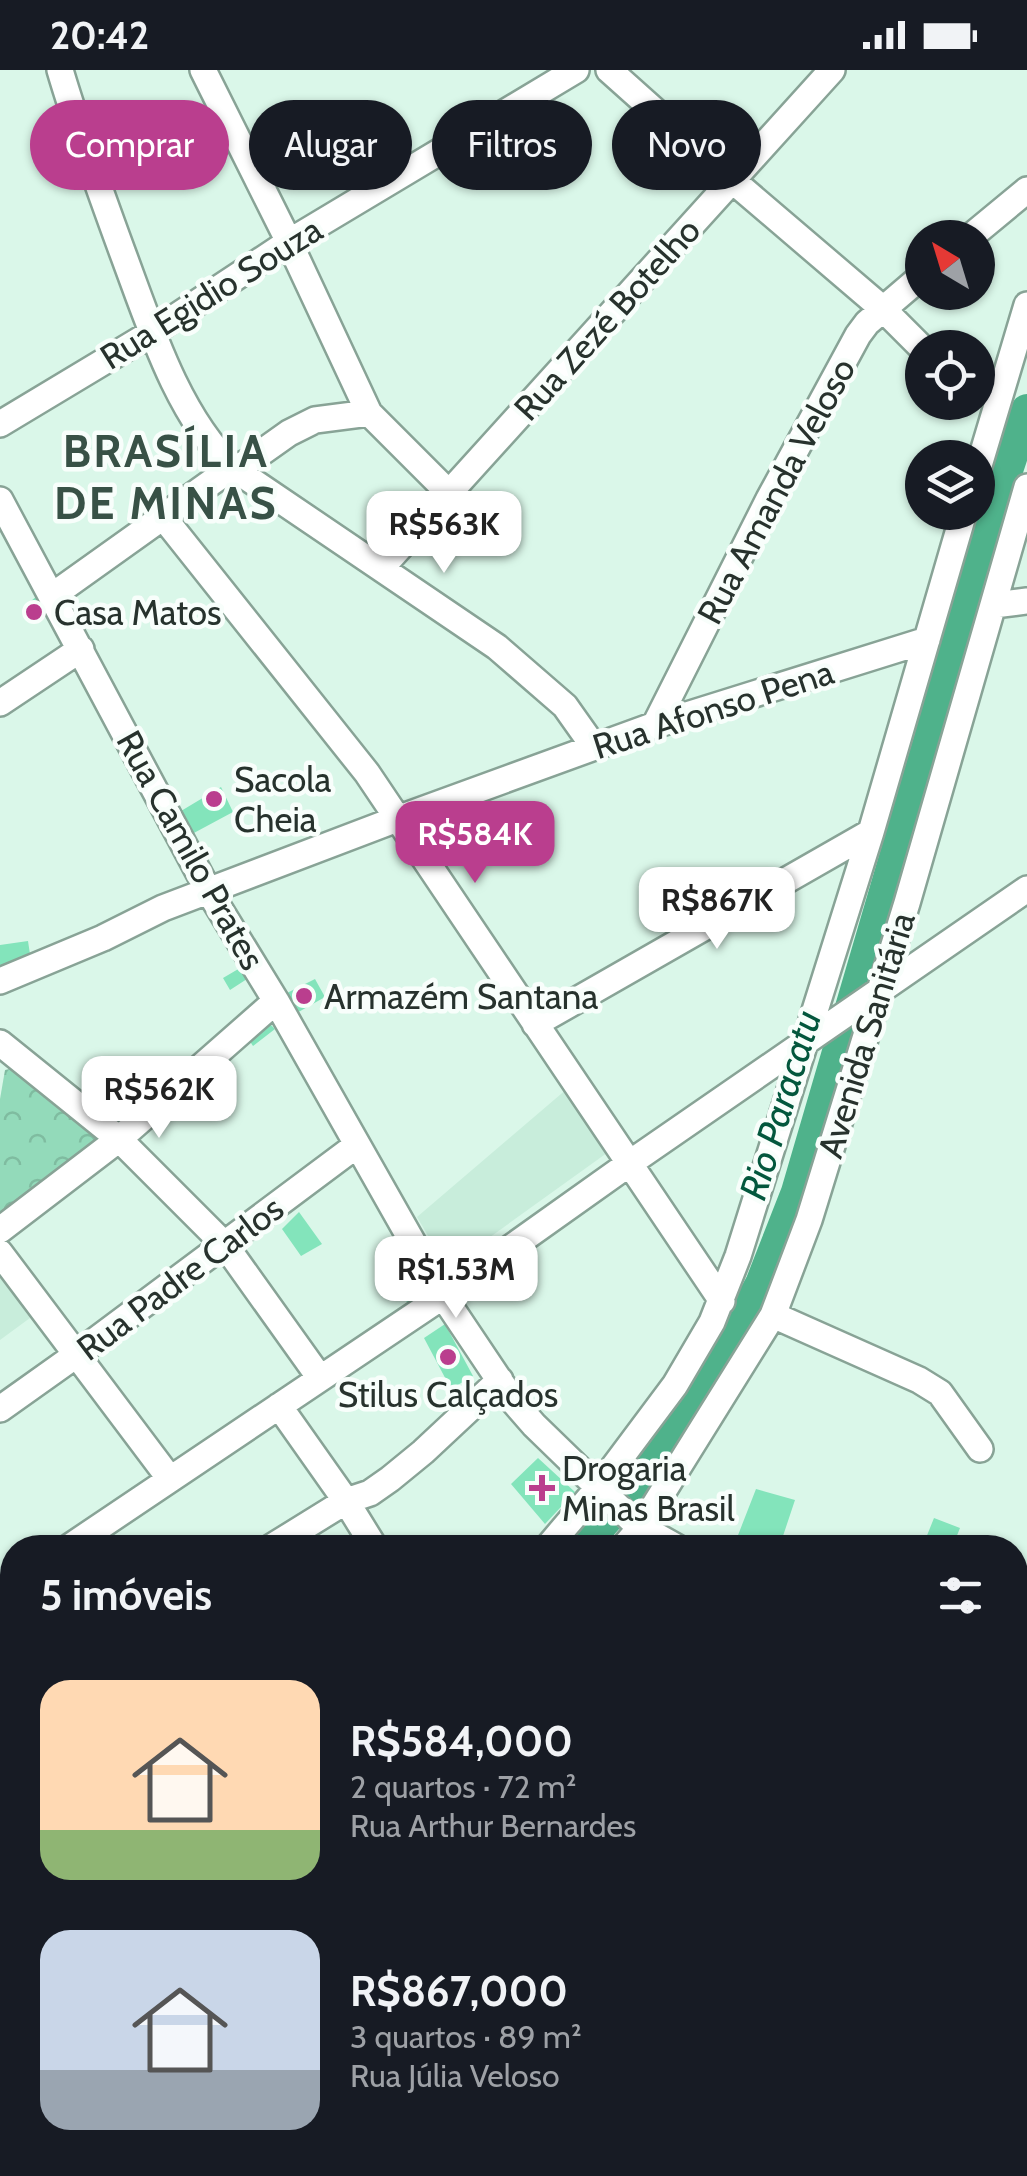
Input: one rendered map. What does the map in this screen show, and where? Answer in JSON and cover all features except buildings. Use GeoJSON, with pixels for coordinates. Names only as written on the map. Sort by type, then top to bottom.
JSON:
{"type":"FeatureCollection","features":[{"type":"Feature","properties":{"kind":"street"},"geometry":{"type":"LineString","coordinates":[[60,70],[153,332],[191,414],[219,455],[470,626],[550,690],[594,746]]}},
{"type":"Feature","properties":{"kind":"street","name":"Rua Egidio Souza"},"geometry":{"type":"LineString","coordinates":[[0,424],[153,332],[290,242],[576,70]]}},
{"type":"Feature","properties":{"kind":"street"},"geometry":{"type":"LineString","coordinates":[[609,70],[643,100]]}},
{"type":"Feature","properties":{"kind":"street","name":"Rua Zezé Botelho"},"geometry":{"type":"LineString","coordinates":[[761,148],[832,70]]}},
{"type":"Feature","properties":{"kind":"street"},"geometry":{"type":"LineString","coordinates":[[213,74],[369,413],[449,493]]}},
{"type":"Feature","properties":{"kind":"street","name":"Rua Zezé Botelho"},"geometry":{"type":"LineString","coordinates":[[382,568],[723,190]]}},
{"type":"Feature","properties":{"kind":"street"},"geometry":{"type":"LineString","coordinates":[[744,190],[905,331]]}},
{"type":"Feature","properties":{"kind":"street"},"geometry":{"type":"LineString","coordinates":[[991,220],[1027,190]]}},
{"type":"Feature","properties":{"kind":"street","name":"Rua Amanda Veloso"},"geometry":{"type":"LineString","coordinates":[[655,725],[850,349],[867,323],[905,290]]}},
{"type":"Feature","properties":{"kind":"street"},"geometry":{"type":"LineString","coordinates":[[995,385],[1027,304]]}},
{"type":"Feature","properties":{"kind":"street"},"geometry":{"type":"LineString","coordinates":[[52,596],[289,433],[315,420],[369,413]]}},
{"type":"Feature","properties":{"kind":"street","name":"Avenida Sanitária"},"geometry":{"type":"LineString","coordinates":[[634,1533],[773,1315],[809,1220],[1027,487]]}},
{"type":"Feature","properties":{"kind":"street","name":"Rua Camilo Prates"},"geometry":{"type":"LineString","coordinates":[[0,500],[208,890],[276,1001],[443,1296],[534,1425],[602,1492],[634,1533]]}},
{"type":"Feature","properties":{"kind":"street"},"geometry":{"type":"LineString","coordinates":[[164,518],[367,774],[722,1301]]}},
{"type":"Feature","properties":{"kind":"street","name":"Avenida Sanitária"},"geometry":{"type":"LineString","coordinates":[[561,1535],[602,1492],[675,1385],[722,1301],[871,832],[959,530]]}},
{"type":"Feature","properties":{"kind":"street"},"geometry":{"type":"LineString","coordinates":[[994,605],[1027,601]]}},
{"type":"Feature","properties":{"kind":"street","name":"Rua Afonso Pena"},"geometry":{"type":"LineString","coordinates":[[0,981],[208,890],[594,746],[927,640]]}},
{"type":"Feature","properties":{"kind":"street"},"geometry":{"type":"LineString","coordinates":[[0,703],[81,649]]}},
{"type":"Feature","properties":{"kind":"street"},"geometry":{"type":"LineString","coordinates":[[536,1024],[871,832]]}},
{"type":"Feature","properties":{"kind":"street"},"geometry":{"type":"LineString","coordinates":[[87,1535],[443,1296],[630,1162],[1027,890]]}},
{"type":"Feature","properties":{"kind":"street"},"geometry":{"type":"LineString","coordinates":[[0,1230],[120,1139],[276,1001]]}},
{"type":"Feature","properties":{"kind":"street"},"geometry":{"type":"LineString","coordinates":[[0,1042],[120,1139],[225,1245],[320,1378]]}},
{"type":"Feature","properties":{"kind":"street","name":"Rua Padre Carlos"},"geometry":{"type":"LineString","coordinates":[[0,1409],[358,1145]]}},
{"type":"Feature","properties":{"kind":"street"},"geometry":{"type":"LineString","coordinates":[[0,1254],[170,1479]]}},
{"type":"Feature","properties":{"kind":"street"},"geometry":{"type":"LineString","coordinates":[[773,1315],[940,1393],[980,1449]]}},
{"type":"Feature","properties":{"kind":"street"},"geometry":{"type":"LineString","coordinates":[[291,1535],[346,1501],[370,1493],[405,1468],[500,1380]]}},
{"type":"Feature","properties":{"kind":"street"},"geometry":{"type":"LineString","coordinates":[[279,1406],[367,1535]]}},
{"type":"Feature","properties":{"kind":"shaded area"},"geometry":{"type":"Polygon","coordinates":[[[568,1088],[618,1145],[447,1268],[417,1217],[568,1088]]]}},
{"type":"Feature","properties":{"kind":"shaded area"},"geometry":{"type":"Polygon","coordinates":[[[0,1277],[30,1318],[0,1340],[0,1277]]]}},
{"type":"Feature","properties":{"kind":"green space"},"geometry":{"type":"Polygon","coordinates":[[[14,1068],[101,1135],[100,1144],[0,1222],[0,1099],[5,1070],[14,1068]]]}},
{"type":"Feature","properties":{"kind":"waterway","name":"Rio Paracatu"},"geometry":{"type":"LineString","coordinates":[[592,1535],[647,1473],[716,1367],[761,1284],[797,1192],[930,738],[960,612],[1027,410]]}},
{"type":"Feature","properties":{"kind":"place","name":"Casa Matos"},"geometry":{"type":"Point","coordinates":[34,612]}},
{"type":"Feature","properties":{"kind":"place","name":"Sacola Cheia"},"geometry":{"type":"Point","coordinates":[214,799]}},
{"type":"Feature","properties":{"kind":"place","name":"Armazém Santana"},"geometry":{"type":"Point","coordinates":[304,996]}},
{"type":"Feature","properties":{"kind":"place","name":"Stilus Calçados"},"geometry":{"type":"Point","coordinates":[448,1357]}},
{"type":"Feature","properties":{"kind":"place","name":"Drogaria Minas Brasil"},"geometry":{"type":"Point","coordinates":[542,1488]}},
{"type":"Feature","properties":{"kind":"district","name":"BRASÍLIA DE MINAS"},"geometry":{"type":"Point","coordinates":[166,477]}}]}
